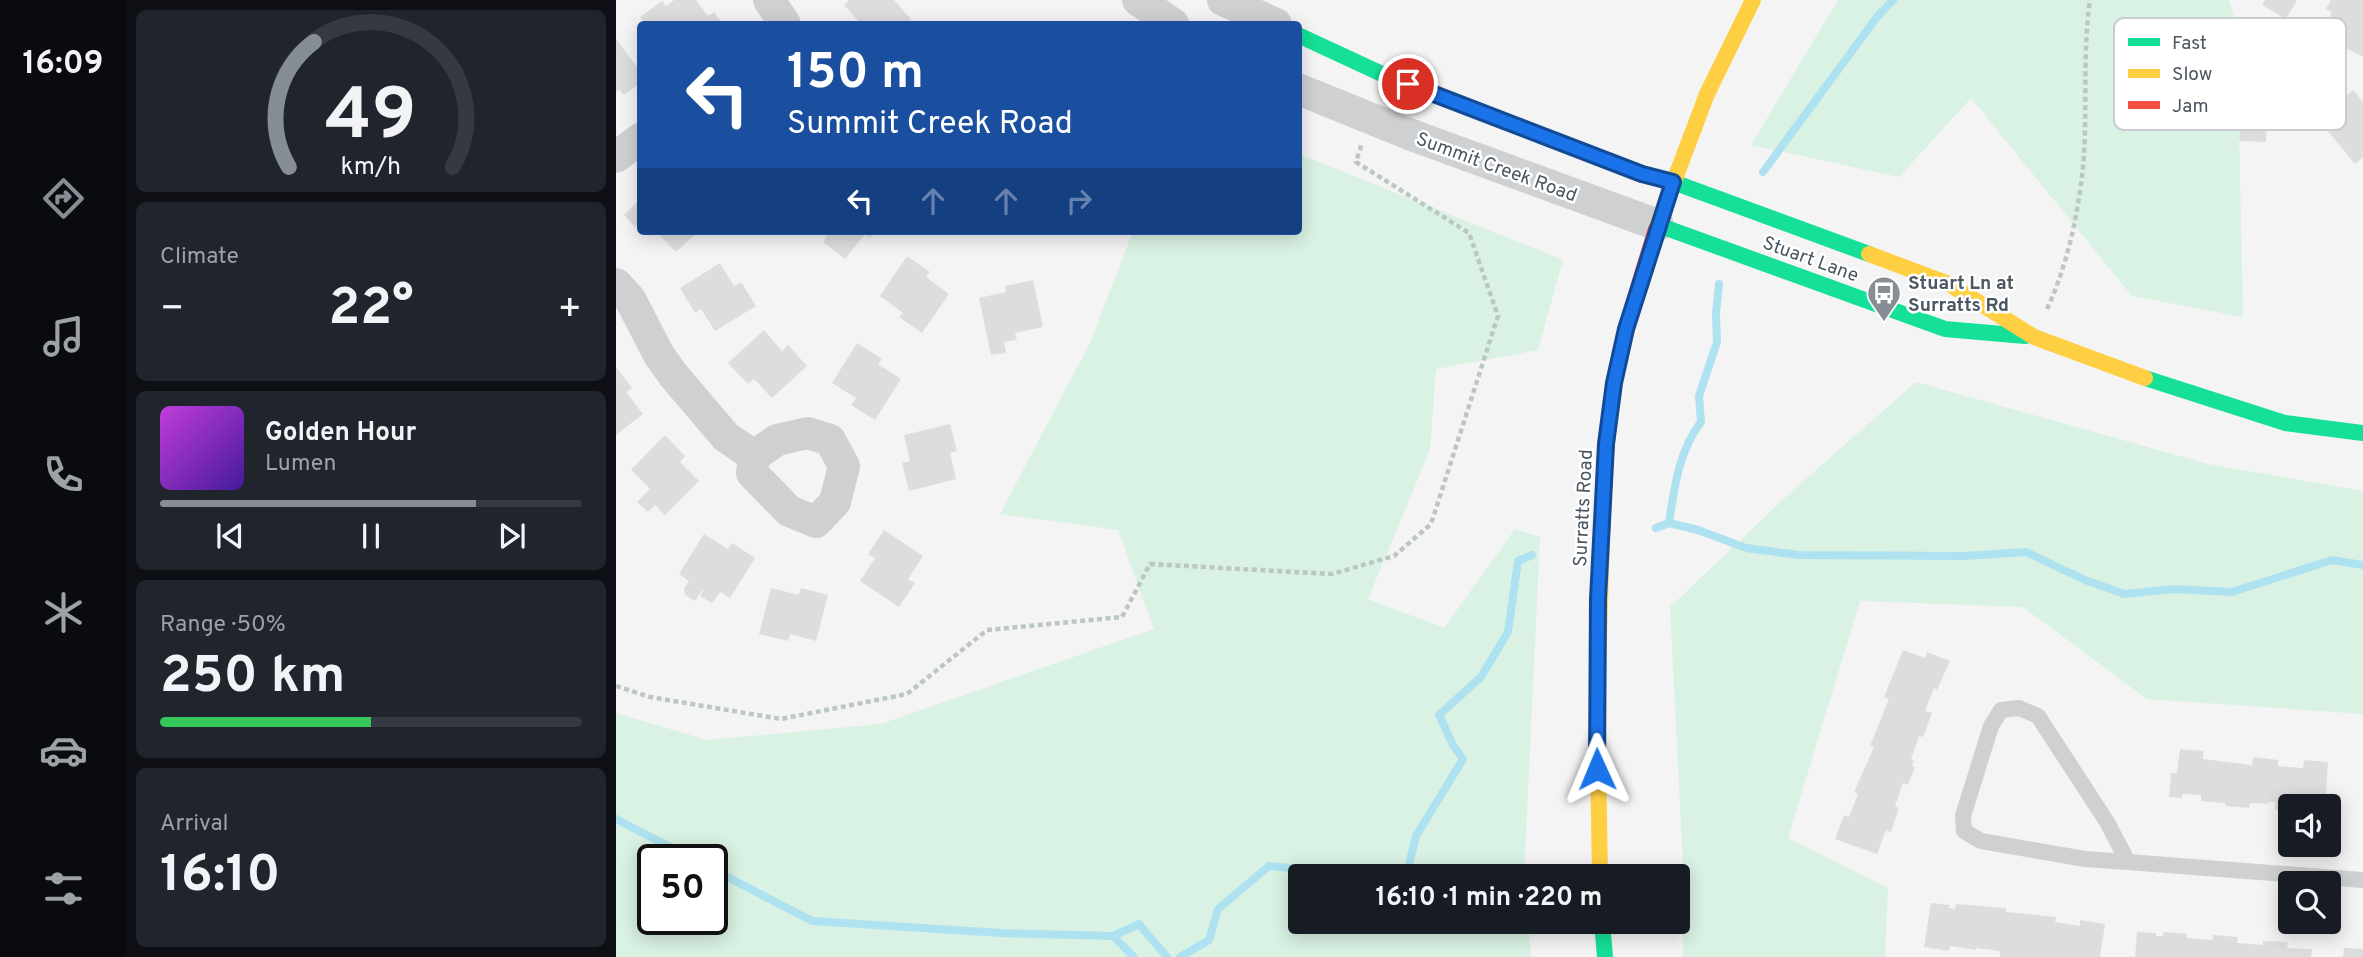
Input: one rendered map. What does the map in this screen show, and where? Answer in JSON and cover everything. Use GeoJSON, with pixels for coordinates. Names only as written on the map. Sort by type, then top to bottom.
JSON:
{"type":"FeatureCollection","features":[{"type":"Feature","properties":{"kind":"street"},"geometry":{"type":"LineString","coordinates":[[769,0],[783,21]]}},
{"type":"Feature","properties":{"kind":"street"},"geometry":{"type":"LineString","coordinates":[[1138,0],[1169,21]]}},
{"type":"Feature","properties":{"kind":"street"},"geometry":{"type":"LineString","coordinates":[[1223,0],[1269,21]]}},
{"type":"Feature","properties":{"kind":"street","name":"Surratts Road"},"geometry":{"type":"LineString","coordinates":[[1600,864],[1596,742],[1598,599],[1606,444],[1614,383],[1626,329],[1673,182],[1707,89],[1753,0]]}},
{"type":"Feature","properties":{"kind":"street"},"geometry":{"type":"LineString","coordinates":[[1302,37],[1382,74],[1642,174],[1673,182]]}},
{"type":"Feature","properties":{"kind":"street","name":"Summit Creek Road"},"geometry":{"type":"LineString","coordinates":[[1302,91],[1658,226]]}},
{"type":"Feature","properties":{"kind":"street"},"geometry":{"type":"LineString","coordinates":[[616,157],[637,141]]}},
{"type":"Feature","properties":{"kind":"street","name":"Stuart Lane"},"geometry":{"type":"LineString","coordinates":[[1673,182],[1949,284],[2034,337],[2154,381],[2285,423],[2363,433]]}},
{"type":"Feature","properties":{"kind":"street","name":"Stuart Lane"},"geometry":{"type":"LineString","coordinates":[[1658,226],[1945,329],[2034,337]]}},
{"type":"Feature","properties":{"kind":"street"},"geometry":{"type":"LineString","coordinates":[[616,284],[630,299],[659,355],[674,376],[726,437],[754,456]]}},
{"type":"Feature","properties":{"kind":"street"},"geometry":{"type":"LineString","coordinates":[[1603,934],[1605,957]]}},
{"type":"Feature","properties":{"kind":"lane"},"geometry":{"type":"LineString","coordinates":[[2128,862],[2107,822],[2038,716],[2019,708],[2001,710],[1991,726],[1963,816],[1964,831],[1981,841],[2085,859],[2363,880]]}},
{"type":"Feature","properties":{"kind":"path"},"geometry":{"type":"LineString","coordinates":[[2034,337],[2056,287],[2070,242],[2082,167],[2085,35],[2090,0]]}},
{"type":"Feature","properties":{"kind":"path"},"geometry":{"type":"LineString","coordinates":[[616,686],[650,697],[781,719],[907,694],[987,630],[1122,617],[1150,564],[1332,575],[1394,556],[1431,524],[1498,316],[1469,233],[1356,162],[1370,118]]}},
{"type":"Feature","properties":{"kind":"green space"},"geometry":{"type":"Polygon","coordinates":[[[1838,0],[2229,0],[2234,18],[2114,18],[2114,130],[2239,130],[2243,317],[2132,296],[1971,98],[1899,177],[1751,145],[1838,0]]]}},
{"type":"Feature","properties":{"kind":"green space"},"geometry":{"type":"Polygon","coordinates":[[[1302,155],[1563,260],[1538,350],[1436,369],[1430,450],[1368,599],[1444,628],[1515,529],[1540,537],[1525,864],[1288,864],[1288,934],[1529,934],[1531,957],[616,957],[616,713],[707,740],[881,724],[1154,629],[1118,530],[1000,514],[1090,343],[1131,235],[1302,235],[1302,155]]]}},
{"type":"Feature","properties":{"kind":"green space"},"geometry":{"type":"Polygon","coordinates":[[[1916,382],[2208,464],[2363,491],[2363,714],[2147,699],[2023,607],[1860,601],[1788,838],[1888,888],[1885,957],[1683,957],[1683,934],[1690,934],[1690,864],[1683,864],[1670,607],[1791,492],[1916,382]]]}},
{"type":"Feature","properties":{"kind":"building"},"geometry":{"type":"Polygon","coordinates":[[[674,0],[696,0],[708,16],[714,12],[721,21],[643,21],[640,17],[662,1],[666,6],[674,0]]]}},
{"type":"Feature","properties":{"kind":"building"},"geometry":{"type":"Polygon","coordinates":[[[849,0],[894,0],[911,19],[858,21],[844,5],[849,0]]]}},
{"type":"Feature","properties":{"kind":"building"},"geometry":{"type":"Polygon","coordinates":[[[2265,0],[2297,0],[2287,18],[2262,5],[2265,0]]]}},
{"type":"Feature","properties":{"kind":"building"},"geometry":{"type":"Polygon","coordinates":[[[2331,0],[2363,0],[2363,57],[2346,48],[2346,18],[2329,18],[2332,12],[2326,9],[2331,0]]]}},
{"type":"Feature","properties":{"kind":"building"},"geometry":{"type":"Polygon","coordinates":[[[616,39],[637,67],[637,85],[624,95],[619,90],[616,92],[616,39]]]}},
{"type":"Feature","properties":{"kind":"building"},"geometry":{"type":"Polygon","coordinates":[[[2353,90],[2363,102],[2363,157],[2355,164],[2327,130],[2346,130],[2346,96],[2353,90]]]}},
{"type":"Feature","properties":{"kind":"building"},"geometry":{"type":"Polygon","coordinates":[[[2240,130],[2266,130],[2266,142],[2239,141],[2240,130]]]}},
{"type":"Feature","properties":{"kind":"building"},"geometry":{"type":"Polygon","coordinates":[[[637,202],[635,227],[624,215],[637,202]]]}},
{"type":"Feature","properties":{"kind":"building"},"geometry":{"type":"Polygon","coordinates":[[[660,235],[695,235],[676,252],[660,235]]]}},
{"type":"Feature","properties":{"kind":"building"},"geometry":{"type":"Polygon","coordinates":[[[864,235],[845,259],[823,242],[827,236],[864,235]]]}},
{"type":"Feature","properties":{"kind":"building"},"geometry":{"type":"Polygon","coordinates":[[[907,256],[930,272],[926,277],[949,294],[922,333],[899,317],[903,313],[880,296],[907,256]]]}},
{"type":"Feature","properties":{"kind":"building"},"geometry":{"type":"Polygon","coordinates":[[[720,263],[734,286],[741,282],[756,306],[715,331],[701,309],[695,313],[680,288],[720,263]]]}},
{"type":"Feature","properties":{"kind":"building"},"geometry":{"type":"Polygon","coordinates":[[[1033,280],[1043,327],[1015,333],[1017,340],[1004,342],[1006,353],[991,355],[979,298],[1006,292],[1005,286],[1033,280]]]}},
{"type":"Feature","properties":{"kind":"building"},"geometry":{"type":"Polygon","coordinates":[[[764,330],[782,351],[788,345],[807,366],[772,398],[754,379],[748,384],[728,363],[764,330]]]}},
{"type":"Feature","properties":{"kind":"building"},"geometry":{"type":"Polygon","coordinates":[[[857,343],[882,359],[878,364],[901,379],[875,420],[851,405],[856,398],[832,383],[857,343]]]}},
{"type":"Feature","properties":{"kind":"building"},"geometry":{"type":"Polygon","coordinates":[[[616,367],[632,388],[626,392],[643,414],[616,435],[616,367]]]}},
{"type":"Feature","properties":{"kind":"building"},"geometry":{"type":"Polygon","coordinates":[[[950,424],[957,451],[950,453],[956,479],[909,491],[902,463],[910,461],[904,435],[950,424]]]}},
{"type":"Feature","properties":{"kind":"building"},"geometry":{"type":"Polygon","coordinates":[[[665,435],[685,456],[680,462],[699,481],[665,515],[655,505],[648,512],[637,502],[650,489],[631,470],[665,435]]]}},
{"type":"Feature","properties":{"kind":"building"},"geometry":{"type":"Polygon","coordinates":[[[884,530],[923,556],[908,579],[915,583],[899,607],[860,581],[875,558],[868,554],[884,530]]]}},
{"type":"Feature","properties":{"kind":"building"},"geometry":{"type":"Polygon","coordinates":[[[704,534],[728,549],[732,543],[755,558],[730,598],[720,592],[712,603],[700,596],[702,590],[695,601],[685,595],[684,588],[689,581],[679,574],[704,534]]]}},
{"type":"Feature","properties":{"kind":"building"},"geometry":{"type":"Polygon","coordinates":[[[771,588],[799,595],[801,588],[828,595],[816,641],[790,634],[788,641],[759,634],[771,588]]]}},
{"type":"Feature","properties":{"kind":"building"},"geometry":{"type":"Polygon","coordinates":[[[1903,650],[1925,658],[1927,652],[1950,661],[1937,690],[1934,688],[1925,711],[1932,713],[1923,737],[1919,736],[1911,759],[1914,760],[1912,766],[1915,767],[1908,785],[1903,783],[1895,806],[1899,808],[1891,832],[1886,830],[1877,854],[1835,839],[1844,815],[1849,817],[1858,794],[1854,792],[1874,747],[1870,746],[1889,699],[1884,697],[1903,650]]]}},
{"type":"Feature","properties":{"kind":"building"},"geometry":{"type":"Polygon","coordinates":[[[2180,749],[2203,751],[2203,759],[2252,765],[2253,757],[2278,760],[2278,766],[2303,768],[2304,760],[2328,762],[2326,794],[2278,794],[2278,810],[2275,810],[2275,802],[2250,803],[2249,808],[2201,801],[2201,795],[2182,794],[2182,798],[2169,797],[2171,773],[2177,773],[2180,749]]]}},
{"type":"Feature","properties":{"kind":"building"},"geometry":{"type":"Polygon","coordinates":[[[1931,903],[1950,905],[1949,908],[1955,909],[1956,904],[2006,908],[2006,912],[2056,917],[2055,922],[2080,926],[2080,920],[2105,924],[2100,957],[2000,957],[2000,951],[1950,946],[1949,951],[1924,947],[1931,903]]]}},
{"type":"Feature","properties":{"kind":"building"},"geometry":{"type":"Polygon","coordinates":[[[2137,932],[2156,933],[2156,936],[2163,936],[2163,932],[2187,934],[2187,938],[2213,940],[2213,935],[2238,937],[2237,943],[2263,945],[2263,941],[2288,942],[2287,948],[2312,949],[2311,957],[2135,957],[2137,932]]]}},
{"type":"Feature","properties":{"kind":"building"},"geometry":{"type":"Polygon","coordinates":[[[2344,948],[2363,949],[2363,957],[2343,957],[2344,948]]]}},
{"type":"Feature","properties":{"kind":"waterway"},"geometry":{"type":"LineString","coordinates":[[1763,172],[1877,17],[1893,0]]}},
{"type":"Feature","properties":{"kind":"waterway"},"geometry":{"type":"LineString","coordinates":[[1669,523],[1683,457],[1701,422],[1699,396],[1717,342],[1719,284]]}},
{"type":"Feature","properties":{"kind":"waterway"},"geometry":{"type":"LineString","coordinates":[[1656,528],[1669,523],[1698,530],[1746,548],[1799,555],[1965,556],[2026,552],[2085,580],[2124,594],[2174,589],[2232,592],[2332,560],[2363,565]]}},
{"type":"Feature","properties":{"kind":"waterway"},"geometry":{"type":"LineString","coordinates":[[1409,864],[1416,836],[1463,759],[1439,715],[1481,677],[1508,632],[1518,561],[1532,555]]}},
{"type":"Feature","properties":{"kind":"waterway"},"geometry":{"type":"LineString","coordinates":[[616,819],[664,844]]}},
{"type":"Feature","properties":{"kind":"waterway"},"geometry":{"type":"LineString","coordinates":[[1180,957],[1209,940],[1218,909],[1269,866],[1288,868]]}},
{"type":"Feature","properties":{"kind":"waterway"},"geometry":{"type":"LineString","coordinates":[[728,877],[812,921],[1001,933],[1113,936],[1134,957]]}},
{"type":"Feature","properties":{"kind":"waterway"},"geometry":{"type":"LineString","coordinates":[[1113,936],[1139,924],[1167,957]]}},
{"type":"Feature","properties":{"kind":"traffic: fast"},"geometry":{"type":"LineString","coordinates":[[1302,37],[1382,74],[1642,174],[1673,182],[1869,254]]}},
{"type":"Feature","properties":{"kind":"traffic: fast"},"geometry":{"type":"LineString","coordinates":[[1658,225],[1945,329],[2025,336]]}},
{"type":"Feature","properties":{"kind":"traffic: fast"},"geometry":{"type":"LineString","coordinates":[[2145,378],[2285,423],[2363,433]]}},
{"type":"Feature","properties":{"kind":"traffic: fast"},"geometry":{"type":"LineString","coordinates":[[1603,934],[1605,957]]}},
{"type":"Feature","properties":{"kind":"traffic: slow"},"geometry":{"type":"LineString","coordinates":[[1656,229],[1707,94],[1753,0]]}},
{"type":"Feature","properties":{"kind":"traffic: slow"},"geometry":{"type":"LineString","coordinates":[[1869,254],[1949,284],[2034,337],[2145,378]]}},
{"type":"Feature","properties":{"kind":"traffic: slow"},"geometry":{"type":"LineString","coordinates":[[1600,864],[1597,702],[1602,537]]}},
{"type":"Feature","properties":{"kind":"traffic: jam"},"geometry":{"type":"LineString","coordinates":[[1602,537],[1606,449],[1612,397],[1625,333],[1656,229]]}},
{"type":"Feature","properties":{"kind":"place","name":"Stuart Ln at Surratts Rd"},"geometry":{"type":"Point","coordinates":[1884,323]}},
{"type":"Feature","properties":{"kind":"route"},"geometry":{"type":"LineString","coordinates":[[1408,84],[1642,174],[1673,182],[1626,329],[1614,383],[1606,444],[1598,599],[1597,769]]}}]}
